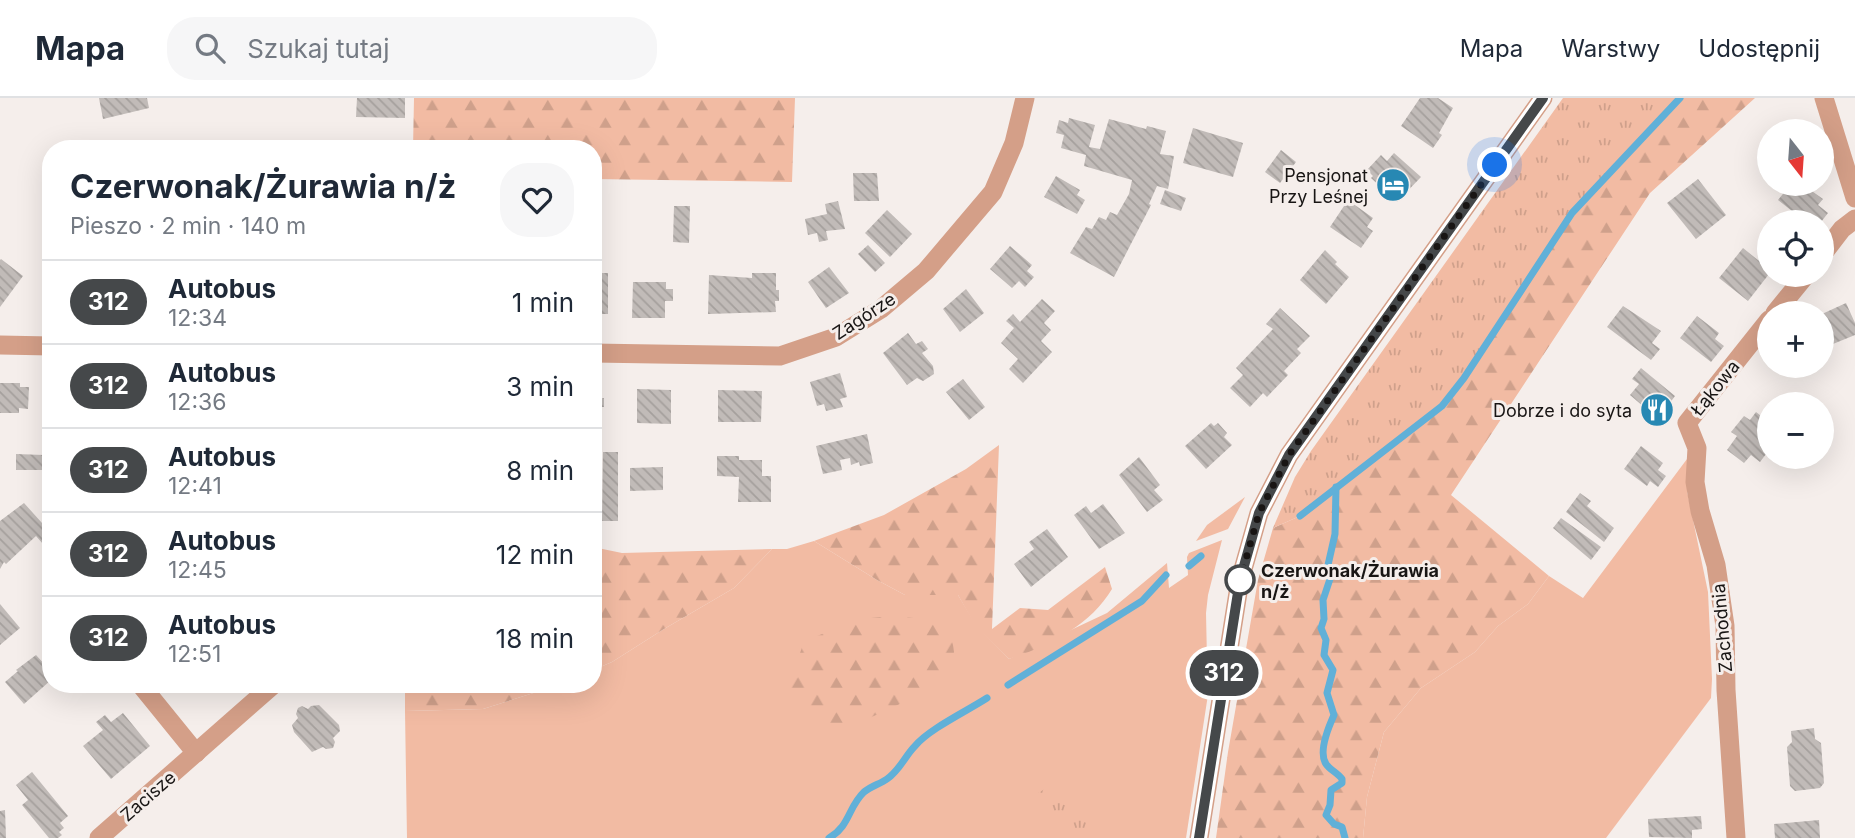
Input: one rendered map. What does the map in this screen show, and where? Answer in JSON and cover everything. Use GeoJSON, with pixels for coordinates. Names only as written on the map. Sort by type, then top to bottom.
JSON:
{"type":"FeatureCollection","features":[{"type":"Feature","properties":{"kind":"street","name":"Zagórze"},"geometry":{"type":"LineString","coordinates":[[602,353],[780,356],[836,337],[881,309],[926,271],[993,192],[1014,143],[1025,98]]}},
{"type":"Feature","properties":{"kind":"street"},"geometry":{"type":"LineString","coordinates":[[1199,838],[1240,580],[1259,513],[1289,455],[1543,98]]}},
{"type":"Feature","properties":{"kind":"street"},"geometry":{"type":"LineString","coordinates":[[1824,98],[1855,198]]}},
{"type":"Feature","properties":{"kind":"street"},"geometry":{"type":"LineString","coordinates":[[1834,239],[1855,219]]}},
{"type":"Feature","properties":{"kind":"street"},"geometry":{"type":"LineString","coordinates":[[1785,301],[1796,287]]}},
{"type":"Feature","properties":{"kind":"street","name":"Łąkowa"},"geometry":{"type":"LineString","coordinates":[[1687,423],[1757,335]]}},
{"type":"Feature","properties":{"kind":"street"},"geometry":{"type":"LineString","coordinates":[[0,345],[42,346]]}},
{"type":"Feature","properties":{"kind":"street","name":"Zachodnia"},"geometry":{"type":"LineString","coordinates":[[1687,423],[1698,448],[1695,482],[1700,511],[1716,565],[1725,626],[1726,690],[1736,838]]}},
{"type":"Feature","properties":{"kind":"street"},"geometry":{"type":"LineString","coordinates":[[147,693],[196,753]]}},
{"type":"Feature","properties":{"kind":"street","name":"Zacisze"},"geometry":{"type":"LineString","coordinates":[[99,838],[264,693]]}},
{"type":"Feature","properties":{"kind":"green space"},"geometry":{"type":"Polygon","coordinates":[[[414,98],[795,98],[792,182],[602,179],[602,140],[413,140],[414,98]]]}},
{"type":"Feature","properties":{"kind":"green space"},"geometry":{"type":"Polygon","coordinates":[[[1563,98],[1680,98],[1572,213],[1464,378],[1442,406],[1300,516],[1273,528],[1295,477],[1311,451],[1563,98]]]}},
{"type":"Feature","properties":{"kind":"green space"},"geometry":{"type":"Polygon","coordinates":[[[1680,98],[1755,98],[1650,193],[1451,495],[1549,576],[1528,604],[1498,626],[1475,652],[1421,688],[1384,732],[1367,797],[1363,838],[1216,838],[1258,580],[1273,528],[1300,516],[1442,406],[1464,378],[1572,213],[1680,98]]]}},
{"type":"Feature","properties":{"kind":"green space"},"geometry":{"type":"Polygon","coordinates":[[[999,445],[992,629],[1020,608],[1048,610],[1105,567],[1112,589],[1092,614],[1067,633],[1009,659],[975,625],[958,595],[905,595],[814,541],[884,515],[966,469],[999,445]]]}},
{"type":"Feature","properties":{"kind":"green space"},"geometry":{"type":"Polygon","coordinates":[[[1693,451],[1687,491],[1708,592],[1711,698],[1606,838],[1363,838],[1367,797],[1384,732],[1421,688],[1475,652],[1498,626],[1528,604],[1549,576],[1583,598],[1693,451]]]}},
{"type":"Feature","properties":{"kind":"green space"},"geometry":{"type":"Polygon","coordinates":[[[1245,497],[1228,529],[1196,541],[1207,525],[1245,497]]]}},
{"type":"Feature","properties":{"kind":"green space"},"geometry":{"type":"Polygon","coordinates":[[[1222,540],[1208,595],[1207,660],[1204,674],[1211,675],[1186,838],[407,838],[405,711],[483,709],[534,693],[602,693],[602,666],[734,588],[772,549],[787,549],[814,541],[905,595],[958,595],[976,625],[1009,659],[1107,613],[1167,563],[1169,588],[1188,575],[1189,553],[1222,540]]]}},
{"type":"Feature","properties":{"kind":"green space"},"geometry":{"type":"Polygon","coordinates":[[[602,549],[622,553],[772,549],[734,588],[602,666],[602,549]]]}},
{"type":"Feature","properties":{"kind":"green space"},"geometry":{"type":"Polygon","coordinates":[[[891,616],[925,619],[951,631],[954,652],[949,671],[904,702],[848,728],[813,726],[787,693],[804,641],[861,619],[891,616]]]}},
{"type":"Feature","properties":{"kind":"green space"},"geometry":{"type":"Polygon","coordinates":[[[405,693],[534,693],[483,709],[405,711],[405,693]]]}},
{"type":"Feature","properties":{"kind":"green space"},"geometry":{"type":"Polygon","coordinates":[[[1064,777],[1101,838],[1061,838],[1035,795],[1064,777]]]}},
{"type":"Feature","properties":{"kind":"building"},"geometry":{"type":"Polygon","coordinates":[[[99,98],[147,98],[149,108],[103,119],[99,98]]]}},
{"type":"Feature","properties":{"kind":"building"},"geometry":{"type":"Polygon","coordinates":[[[357,98],[405,98],[405,118],[356,117],[357,98]]]}},
{"type":"Feature","properties":{"kind":"building"},"geometry":{"type":"Polygon","coordinates":[[[1420,98],[1438,98],[1453,108],[1439,133],[1442,135],[1433,148],[1401,126],[1420,98]]]}},
{"type":"Feature","properties":{"kind":"building"},"geometry":{"type":"Polygon","coordinates":[[[1069,118],[1095,125],[1089,147],[1100,149],[1109,119],[1146,129],[1147,126],[1166,131],[1160,154],[1174,156],[1168,189],[1157,186],[1149,204],[1151,205],[1114,277],[1070,253],[1086,227],[1092,229],[1099,217],[1106,220],[1110,212],[1117,215],[1129,194],[1132,180],[1084,166],[1086,155],[1061,148],[1064,135],[1056,133],[1059,120],[1068,123],[1069,118]]]}},
{"type":"Feature","properties":{"kind":"building"},"geometry":{"type":"Polygon","coordinates":[[[1193,128],[1243,143],[1233,177],[1183,163],[1193,128]]]}},
{"type":"Feature","properties":{"kind":"building"},"geometry":{"type":"Polygon","coordinates":[[[1281,150],[1296,162],[1280,183],[1265,172],[1281,150]]]}},
{"type":"Feature","properties":{"kind":"building"},"geometry":{"type":"Polygon","coordinates":[[[1394,153],[1421,177],[1397,202],[1371,178],[1373,176],[1367,170],[1381,155],[1387,161],[1394,153]]]}},
{"type":"Feature","properties":{"kind":"building"},"geometry":{"type":"Polygon","coordinates":[[[853,173],[877,173],[879,201],[854,201],[853,173]]]}},
{"type":"Feature","properties":{"kind":"building"},"geometry":{"type":"Polygon","coordinates":[[[1056,176],[1080,190],[1077,195],[1085,200],[1077,214],[1044,197],[1056,176]]]}},
{"type":"Feature","properties":{"kind":"building"},"geometry":{"type":"Polygon","coordinates":[[[1698,179],[1726,215],[1696,239],[1667,203],[1698,179]]]}},
{"type":"Feature","properties":{"kind":"building"},"geometry":{"type":"Polygon","coordinates":[[[1165,190],[1186,198],[1181,211],[1160,204],[1165,190]]]}},
{"type":"Feature","properties":{"kind":"building"},"geometry":{"type":"Polygon","coordinates":[[[1781,196],[1819,196],[1823,199],[1818,205],[1824,210],[1791,210],[1778,200],[1781,196]]]}},
{"type":"Feature","properties":{"kind":"building"},"geometry":{"type":"Polygon","coordinates":[[[1348,200],[1373,218],[1367,227],[1373,231],[1361,248],[1330,227],[1348,200]]]}},
{"type":"Feature","properties":{"kind":"building"},"geometry":{"type":"Polygon","coordinates":[[[838,201],[845,229],[826,231],[828,240],[819,242],[817,233],[808,235],[805,219],[827,214],[825,204],[838,201]]]}},
{"type":"Feature","properties":{"kind":"building"},"geometry":{"type":"Polygon","coordinates":[[[674,206],[690,206],[689,243],[673,242],[674,206]]]}},
{"type":"Feature","properties":{"kind":"building"},"geometry":{"type":"Polygon","coordinates":[[[887,210],[912,234],[890,257],[865,233],[887,210]]]}},
{"type":"Feature","properties":{"kind":"building"},"geometry":{"type":"Polygon","coordinates":[[[868,245],[885,263],[875,272],[858,254],[868,245]]]}},
{"type":"Feature","properties":{"kind":"building"},"geometry":{"type":"Polygon","coordinates":[[[1010,246],[1032,265],[1027,271],[1034,277],[1025,287],[1019,281],[1012,288],[990,269],[1010,246]]]}},
{"type":"Feature","properties":{"kind":"building"},"geometry":{"type":"Polygon","coordinates":[[[1743,248],[1757,259],[1759,287],[1748,301],[1719,278],[1743,248]]]}},
{"type":"Feature","properties":{"kind":"building"},"geometry":{"type":"Polygon","coordinates":[[[1325,250],[1349,277],[1326,304],[1300,280],[1325,250]]]}},
{"type":"Feature","properties":{"kind":"building"},"geometry":{"type":"Polygon","coordinates":[[[0,260],[23,276],[0,307],[0,260]]]}},
{"type":"Feature","properties":{"kind":"building"},"geometry":{"type":"Polygon","coordinates":[[[829,267],[849,293],[826,308],[808,282],[829,267]]]}},
{"type":"Feature","properties":{"kind":"building"},"geometry":{"type":"Polygon","coordinates":[[[602,273],[608,273],[608,314],[602,314],[602,273]]]}},
{"type":"Feature","properties":{"kind":"building"},"geometry":{"type":"Polygon","coordinates":[[[752,273],[776,273],[779,301],[775,301],[776,312],[708,314],[709,275],[752,278],[752,273]]]}},
{"type":"Feature","properties":{"kind":"building"},"geometry":{"type":"Polygon","coordinates":[[[633,282],[666,282],[666,289],[673,289],[673,301],[665,301],[665,318],[632,318],[633,282]]]}},
{"type":"Feature","properties":{"kind":"building"},"geometry":{"type":"Polygon","coordinates":[[[966,289],[984,313],[960,332],[943,309],[966,289]]]}},
{"type":"Feature","properties":{"kind":"building"},"geometry":{"type":"Polygon","coordinates":[[[1042,299],[1055,311],[1044,323],[1051,330],[1041,341],[1052,352],[1023,383],[1009,369],[1018,359],[1001,343],[1014,328],[1006,321],[1013,314],[1020,322],[1042,299]]]}},
{"type":"Feature","properties":{"kind":"building"},"geometry":{"type":"Polygon","coordinates":[[[1846,303],[1855,323],[1855,335],[1834,344],[1834,308],[1846,303]]]}},
{"type":"Feature","properties":{"kind":"building"},"geometry":{"type":"Polygon","coordinates":[[[1623,306],[1661,331],[1652,343],[1660,349],[1651,360],[1607,327],[1623,306]]]}},
{"type":"Feature","properties":{"kind":"building"},"geometry":{"type":"Polygon","coordinates":[[[1280,308],[1310,336],[1297,349],[1301,353],[1284,371],[1288,375],[1267,397],[1263,393],[1250,407],[1230,388],[1243,375],[1236,368],[1273,329],[1266,324],[1280,308]]]}},
{"type":"Feature","properties":{"kind":"building"},"geometry":{"type":"Polygon","coordinates":[[[1697,316],[1719,333],[1715,339],[1724,346],[1711,362],[1680,338],[1697,316]]]}},
{"type":"Feature","properties":{"kind":"building"},"geometry":{"type":"Polygon","coordinates":[[[908,333],[916,344],[922,341],[928,349],[922,353],[933,366],[934,374],[923,381],[917,378],[907,385],[883,353],[908,333]]]}},
{"type":"Feature","properties":{"kind":"building"},"geometry":{"type":"Polygon","coordinates":[[[1641,368],[1675,396],[1658,419],[1630,395],[1639,384],[1632,379],[1641,368]]]}},
{"type":"Feature","properties":{"kind":"building"},"geometry":{"type":"Polygon","coordinates":[[[840,373],[847,397],[840,399],[843,407],[826,411],[824,404],[817,406],[810,382],[840,373]]]}},
{"type":"Feature","properties":{"kind":"building"},"geometry":{"type":"Polygon","coordinates":[[[963,379],[985,407],[969,420],[946,392],[963,379]]]}},
{"type":"Feature","properties":{"kind":"building"},"geometry":{"type":"Polygon","coordinates":[[[0,383],[20,383],[20,387],[29,387],[28,409],[19,408],[19,413],[0,413],[0,383]]]}},
{"type":"Feature","properties":{"kind":"building"},"geometry":{"type":"Polygon","coordinates":[[[637,389],[671,390],[671,424],[637,423],[637,389]]]}},
{"type":"Feature","properties":{"kind":"building"},"geometry":{"type":"Polygon","coordinates":[[[718,390],[762,391],[761,422],[718,422],[718,390]]]}},
{"type":"Feature","properties":{"kind":"building"},"geometry":{"type":"Polygon","coordinates":[[[1757,413],[1757,460],[1751,455],[1744,463],[1727,450],[1737,436],[1731,432],[1744,416],[1750,420],[1757,413]]]}},
{"type":"Feature","properties":{"kind":"building"},"geometry":{"type":"Polygon","coordinates":[[[1211,423],[1214,426],[1218,423],[1227,433],[1224,437],[1232,445],[1206,469],[1185,446],[1211,423]]]}},
{"type":"Feature","properties":{"kind":"building"},"geometry":{"type":"Polygon","coordinates":[[[867,434],[873,463],[860,466],[859,462],[851,465],[850,458],[840,460],[842,470],[823,474],[816,446],[867,434]]]}},
{"type":"Feature","properties":{"kind":"building"},"geometry":{"type":"Polygon","coordinates":[[[1641,446],[1663,463],[1658,470],[1666,476],[1658,487],[1650,481],[1647,486],[1624,469],[1641,446]]]}},
{"type":"Feature","properties":{"kind":"building"},"geometry":{"type":"Polygon","coordinates":[[[603,452],[618,452],[618,521],[602,521],[603,452]]]}},
{"type":"Feature","properties":{"kind":"building"},"geometry":{"type":"Polygon","coordinates":[[[16,454],[42,455],[42,470],[16,470],[16,454]]]}},
{"type":"Feature","properties":{"kind":"building"},"geometry":{"type":"Polygon","coordinates":[[[717,456],[762,460],[762,476],[771,476],[771,502],[738,502],[739,477],[717,476],[717,456]]]}},
{"type":"Feature","properties":{"kind":"building"},"geometry":{"type":"Polygon","coordinates":[[[1139,457],[1160,485],[1154,490],[1163,500],[1147,512],[1119,475],[1139,457]]]}},
{"type":"Feature","properties":{"kind":"building"},"geometry":{"type":"Polygon","coordinates":[[[663,467],[663,490],[630,491],[630,468],[663,467]]]}},
{"type":"Feature","properties":{"kind":"building"},"geometry":{"type":"Polygon","coordinates":[[[1580,493],[1591,501],[1587,506],[1614,528],[1604,542],[1566,512],[1580,493]]]}},
{"type":"Feature","properties":{"kind":"building"},"geometry":{"type":"Polygon","coordinates":[[[24,503],[42,523],[42,543],[36,536],[6,564],[4,562],[0,569],[0,521],[24,503]]]}},
{"type":"Feature","properties":{"kind":"building"},"geometry":{"type":"Polygon","coordinates":[[[1103,504],[1125,533],[1099,549],[1074,515],[1086,506],[1091,513],[1103,504]]]}},
{"type":"Feature","properties":{"kind":"building"},"geometry":{"type":"Polygon","coordinates":[[[1561,518],[1601,547],[1591,560],[1553,528],[1561,518]]]}},
{"type":"Feature","properties":{"kind":"building"},"geometry":{"type":"Polygon","coordinates":[[[1047,529],[1068,557],[1031,587],[1014,564],[1034,549],[1029,542],[1047,529]]]}},
{"type":"Feature","properties":{"kind":"building"},"geometry":{"type":"Polygon","coordinates":[[[0,604],[20,628],[0,645],[0,604]]]}},
{"type":"Feature","properties":{"kind":"building"},"geometry":{"type":"Polygon","coordinates":[[[36,655],[42,662],[42,688],[24,704],[5,682],[18,671],[16,670],[36,655]]]}},
{"type":"Feature","properties":{"kind":"building"},"geometry":{"type":"Polygon","coordinates":[[[319,705],[339,725],[340,731],[333,738],[333,748],[323,747],[312,752],[294,732],[292,725],[298,718],[298,708],[302,706],[308,709],[319,705]]]}},
{"type":"Feature","properties":{"kind":"building"},"geometry":{"type":"Polygon","coordinates":[[[123,713],[150,746],[111,779],[83,746],[103,730],[96,722],[105,715],[111,722],[123,713]]]}},
{"type":"Feature","properties":{"kind":"building"},"geometry":{"type":"Polygon","coordinates":[[[1814,728],[1815,739],[1821,743],[1824,783],[1820,788],[1795,791],[1790,786],[1787,747],[1792,742],[1791,731],[1814,728]]]}},
{"type":"Feature","properties":{"kind":"building"},"geometry":{"type":"Polygon","coordinates":[[[32,772],[68,816],[60,823],[64,828],[59,832],[62,835],[58,838],[49,838],[22,805],[28,800],[16,785],[32,772]]]}},
{"type":"Feature","properties":{"kind":"building"},"geometry":{"type":"Polygon","coordinates":[[[5,810],[6,838],[0,838],[0,811],[5,810]]]}},
{"type":"Feature","properties":{"kind":"building"},"geometry":{"type":"Polygon","coordinates":[[[1701,816],[1702,829],[1692,830],[1692,838],[1649,837],[1648,819],[1701,816]]]}},
{"type":"Feature","properties":{"kind":"building"},"geometry":{"type":"Polygon","coordinates":[[[1819,820],[1820,838],[1775,838],[1774,824],[1819,820]]]}},
{"type":"Feature","properties":{"kind":"waterway"},"geometry":{"type":"LineString","coordinates":[[1300,516],[1442,406],[1464,378],[1572,213],[1680,98]]}},
{"type":"Feature","properties":{"kind":"waterway"},"geometry":{"type":"LineString","coordinates":[[1336,487],[1335,534],[1328,565],[1332,573],[1323,600],[1324,619],[1321,628],[1326,640],[1324,655],[1333,670],[1327,693],[1334,715],[1323,753],[1326,764],[1342,779],[1342,783],[1331,790],[1326,815],[1334,824],[1342,827],[1345,838]]}},
{"type":"Feature","properties":{"kind":"waterway"},"geometry":{"type":"LineString","coordinates":[[1189,566],[1201,556]]}},
{"type":"Feature","properties":{"kind":"waterway"},"geometry":{"type":"LineString","coordinates":[[1008,685],[1142,601],[1166,575]]}},
{"type":"Feature","properties":{"kind":"waterway"},"geometry":{"type":"LineString","coordinates":[[829,838],[841,828],[864,792],[892,775],[921,740],[987,698]]}},
{"type":"Feature","properties":{"kind":"bus line","name":"312"},"geometry":{"type":"LineString","coordinates":[[1199,838],[1240,580],[1259,513],[1270,489],[1289,455],[1543,98]]}},
{"type":"Feature","properties":{"kind":"place","name":"Pensjonat Przy Leśnej"},"geometry":{"type":"Point","coordinates":[1393,185]}},
{"type":"Feature","properties":{"kind":"place","name":"Dobrze i do syta"},"geometry":{"type":"Point","coordinates":[1657,410]}},
{"type":"Feature","properties":{"kind":"place","name":"Czerwonak/Żurawia n/ż"},"geometry":{"type":"Point","coordinates":[1240,580]}},
{"type":"Feature","properties":{"kind":"route"},"geometry":{"type":"LineString","coordinates":[[1240,580],[1259,513],[1289,455],[1495,165]]}}]}
